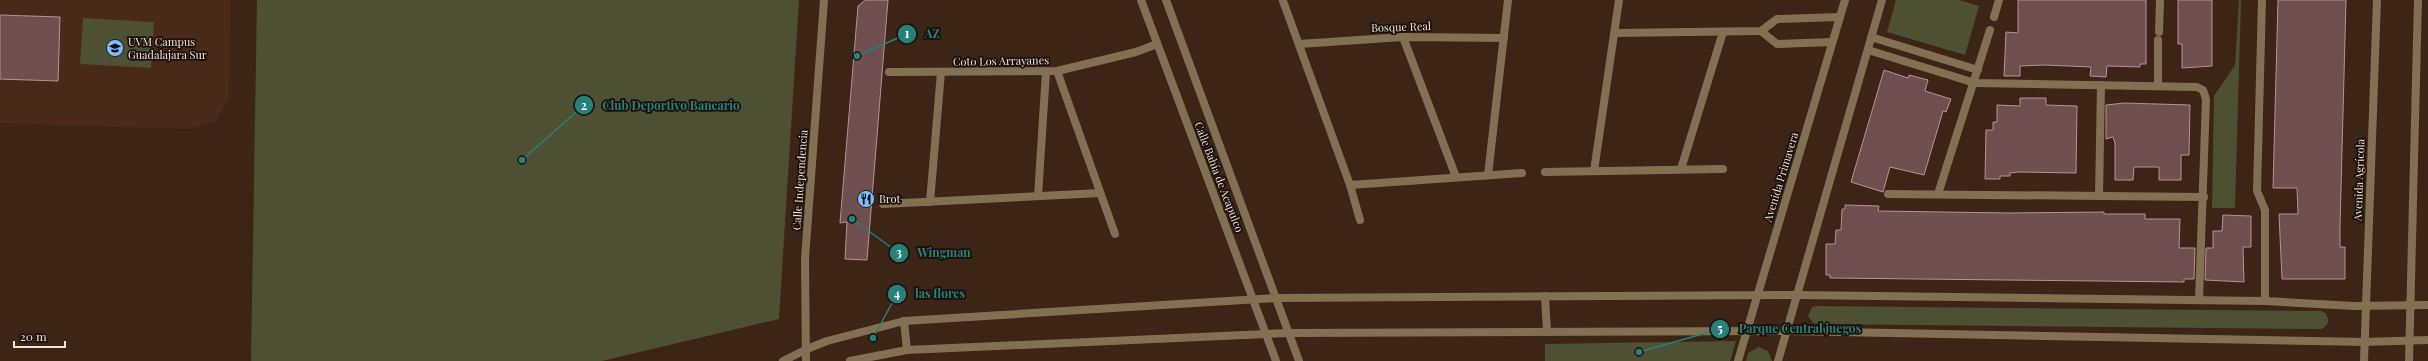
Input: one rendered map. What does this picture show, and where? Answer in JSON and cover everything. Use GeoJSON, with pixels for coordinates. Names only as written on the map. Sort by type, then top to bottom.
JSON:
{"type":"FeatureCollection","features":[{"type":"Feature","properties":{"kind":"street","name":"Calle Independencia"},"geometry":{"type":"LineString","coordinates":[[806,361],[805,259],[824,0]]}},
{"type":"Feature","properties":{"kind":"street","name":"Calle Bahía de Acapulco"},"geometry":{"type":"LineString","coordinates":[[1140,0],[1276,361]]}},
{"type":"Feature","properties":{"kind":"street","name":"Calle Bahía de Acapulco"},"geometry":{"type":"LineString","coordinates":[[1166,0],[1299,361]]}},
{"type":"Feature","properties":{"kind":"street"},"geometry":{"type":"LineString","coordinates":[[1488,175],[1508,0]]}},
{"type":"Feature","properties":{"kind":"street"},"geometry":{"type":"LineString","coordinates":[[1594,171],[1619,0]]}},
{"type":"Feature","properties":{"kind":"street","name":"Avenida Primavera"},"geometry":{"type":"LineString","coordinates":[[1738,361],[1845,0]]}},
{"type":"Feature","properties":{"kind":"street"},"geometry":{"type":"LineString","coordinates":[[1778,361],[1882,0]]}},
{"type":"Feature","properties":{"kind":"street"},"geometry":{"type":"LineString","coordinates":[[1994,17],[1999,0]]}},
{"type":"Feature","properties":{"kind":"street"},"geometry":{"type":"LineString","coordinates":[[2158,86],[2160,0]]}},
{"type":"Feature","properties":{"kind":"street"},"geometry":{"type":"LineString","coordinates":[[2262,0],[2257,191],[2265,210],[2266,301]]}},
{"type":"Feature","properties":{"kind":"street","name":"Avenida Agrícola"},"geometry":{"type":"LineString","coordinates":[[2364,361],[2377,0]]}},
{"type":"Feature","properties":{"kind":"street"},"geometry":{"type":"LineString","coordinates":[[2409,361],[2418,0]]}},
{"type":"Feature","properties":{"kind":"street"},"geometry":{"type":"LineString","coordinates":[[1283,1],[1350,185],[1360,220]]}},
{"type":"Feature","properties":{"kind":"street"},"geometry":{"type":"LineString","coordinates":[[1615,33],[1761,31],[1777,19],[1840,17]]}},
{"type":"Feature","properties":{"kind":"street"},"geometry":{"type":"LineString","coordinates":[[1938,194],[1975,83],[1990,30]]}},
{"type":"Feature","properties":{"kind":"street"},"geometry":{"type":"LineString","coordinates":[[1761,31],[1777,44],[1832,42]]}},
{"type":"Feature","properties":{"kind":"street"},"geometry":{"type":"LineString","coordinates":[[1681,169],[1723,32]]}},
{"type":"Feature","properties":{"kind":"street"},"geometry":{"type":"LineString","coordinates":[[1403,37],[1456,177]]}},
{"type":"Feature","properties":{"kind":"street","name":"Bosque Real"},"geometry":{"type":"LineString","coordinates":[[1299,44],[1403,37],[1504,38]]}},
{"type":"Feature","properties":{"kind":"street"},"geometry":{"type":"LineString","coordinates":[[1872,37],[1978,70]]}},
{"type":"Feature","properties":{"kind":"street","name":"Coto Los Arrayanes"},"geometry":{"type":"LineString","coordinates":[[889,72],[1057,71],[1136,52],[1157,44]]}},
{"type":"Feature","properties":{"kind":"street"},"geometry":{"type":"LineString","coordinates":[[1868,50],[1975,83],[2197,87],[2203,90],[2206,98],[2200,300]]}},
{"type":"Feature","properties":{"kind":"street"},"geometry":{"type":"LineString","coordinates":[[1057,71],[1115,234]]}},
{"type":"Feature","properties":{"kind":"street"},"geometry":{"type":"LineString","coordinates":[[930,202],[941,72]]}},
{"type":"Feature","properties":{"kind":"street"},"geometry":{"type":"LineString","coordinates":[[1038,196],[1046,72]]}},
{"type":"Feature","properties":{"kind":"street"},"geometry":{"type":"LineString","coordinates":[[2099,196],[2101,85]]}},
{"type":"Feature","properties":{"kind":"street"},"geometry":{"type":"LineString","coordinates":[[1545,172],[1722,169]]}},
{"type":"Feature","properties":{"kind":"street"},"geometry":{"type":"LineString","coordinates":[[1350,185],[1522,173]]}},
{"type":"Feature","properties":{"kind":"street"},"geometry":{"type":"LineString","coordinates":[[883,204],[1100,193]]}},
{"type":"Feature","properties":{"kind":"street"},"geometry":{"type":"LineString","coordinates":[[1888,194],[2204,197]]}},
{"type":"Feature","properties":{"kind":"street"},"geometry":{"type":"LineString","coordinates":[[783,361],[827,341],[904,321],[1276,298],[1797,295],[2266,301],[2365,306],[2428,305]]}},
{"type":"Feature","properties":{"kind":"street"},"geometry":{"type":"LineString","coordinates":[[1545,296],[1547,332]]}},
{"type":"Feature","properties":{"kind":"street"},"geometry":{"type":"LineString","coordinates":[[904,321],[907,350]]}},
{"type":"Feature","properties":{"kind":"street"},"geometry":{"type":"LineString","coordinates":[[850,361],[907,350],[1288,333],[1787,331],[2364,342],[2428,340]]}},
{"type":"Feature","properties":{"kind":"shaded area","name":"UVM Campus Guadalajara Sur"},"geometry":{"type":"Polygon","coordinates":[[[0,0],[230,0],[229,97],[216,121],[190,129],[0,123],[0,0]]]}},
{"type":"Feature","properties":{"kind":"green space"},"geometry":{"type":"Polygon","coordinates":[[[257,0],[799,0],[779,319],[602,361],[251,361],[257,0]]]}},
{"type":"Feature","properties":{"kind":"green space"},"geometry":{"type":"Polygon","coordinates":[[[1896,0],[1959,0],[1979,6],[1965,55],[1887,32],[1896,0]]]}},
{"type":"Feature","properties":{"kind":"green space"},"geometry":{"type":"Polygon","coordinates":[[[2239,0],[2241,0],[2235,208],[2212,208],[2214,96],[2235,65],[2239,0]]]}},
{"type":"Feature","properties":{"kind":"green space"},"geometry":{"type":"Polygon","coordinates":[[[83,18],[154,22],[151,68],[80,64],[83,18]]]}},
{"type":"Feature","properties":{"kind":"green space"},"geometry":{"type":"Polygon","coordinates":[[[1812,307],[2321,311],[2327,315],[2328,322],[2324,328],[2321,329],[1817,324],[1813,323],[1808,316],[1812,307]]]}},
{"type":"Feature","properties":{"kind":"green space"},"geometry":{"type":"Polygon","coordinates":[[[1736,341],[1730,361],[1545,361],[1545,344],[1736,341]]]}},
{"type":"Feature","properties":{"kind":"green space"},"geometry":{"type":"Polygon","coordinates":[[[1759,347],[1768,351],[1772,361],[1746,361],[1748,353],[1759,347]]]}},
{"type":"Feature","properties":{"kind":"building"},"geometry":{"type":"Polygon","coordinates":[[[865,0],[888,0],[867,260],[845,259],[847,222],[840,223],[858,6],[865,0]]]}},
{"type":"Feature","properties":{"kind":"building"},"geometry":{"type":"Polygon","coordinates":[[[2018,0],[2146,0],[2146,64],[2140,64],[2140,67],[2107,66],[2106,77],[2090,76],[2091,67],[2044,65],[2020,66],[2020,76],[2004,76],[2006,32],[2018,33],[2018,0]]]}},
{"type":"Feature","properties":{"kind":"building"},"geometry":{"type":"Polygon","coordinates":[[[2178,0],[2212,0],[2212,66],[2182,68],[2182,44],[2178,44],[2178,0]]]}},
{"type":"Feature","properties":{"kind":"building"},"geometry":{"type":"Polygon","coordinates":[[[2278,0],[2346,0],[2340,226],[2340,247],[2345,247],[2345,279],[2282,279],[2279,214],[2298,214],[2297,188],[2273,188],[2278,0]]]}},
{"type":"Feature","properties":{"kind":"building"},"geometry":{"type":"Polygon","coordinates":[[[0,15],[60,17],[58,81],[0,79],[0,15]]]}},
{"type":"Feature","properties":{"kind":"building"},"geometry":{"type":"Polygon","coordinates":[[[1884,70],[1908,78],[1909,75],[1928,80],[1925,91],[1951,99],[1946,112],[1943,111],[1924,175],[1890,167],[1883,192],[1851,182],[1884,70]]]}},
{"type":"Feature","properties":{"kind":"building"},"geometry":{"type":"Polygon","coordinates":[[[2020,98],[2046,98],[2046,105],[2077,106],[2076,173],[2019,172],[2010,173],[2010,176],[2000,176],[2000,179],[1985,179],[1986,130],[1993,130],[1993,122],[1997,122],[1997,105],[2020,106],[2020,98]]]}},
{"type":"Feature","properties":{"kind":"building"},"geometry":{"type":"Polygon","coordinates":[[[2124,103],[2190,105],[2189,155],[2181,155],[2181,180],[2159,180],[2159,167],[2134,167],[2133,180],[2115,180],[2115,143],[2113,137],[2106,139],[2106,105],[2124,103]]]}},
{"type":"Feature","properties":{"kind":"building"},"geometry":{"type":"Polygon","coordinates":[[[1845,205],[1879,206],[1878,211],[2009,213],[2104,212],[2104,214],[2145,214],[2145,219],[2180,219],[2179,248],[2195,248],[2194,279],[2184,279],[2184,282],[1830,278],[1830,275],[1826,275],[1826,244],[1835,244],[1836,230],[1841,230],[1842,209],[1845,209],[1845,205]]]}},
{"type":"Feature","properties":{"kind":"building"},"geometry":{"type":"Polygon","coordinates":[[[2223,215],[2251,216],[2251,247],[2243,247],[2244,282],[2205,280],[2206,248],[2213,248],[2213,231],[2222,231],[2223,215]]]}},
{"type":"Feature","properties":{"kind":"place","name":"UVM Campus Guadalajara Sur"},"geometry":{"type":"Point","coordinates":[115,48]}},
{"type":"Feature","properties":{"kind":"place","name":"AZ"},"geometry":{"type":"Point","coordinates":[857,56]}},
{"type":"Feature","properties":{"kind":"place","name":"Club Deportivo Bancario"},"geometry":{"type":"Point","coordinates":[522,160]}},
{"type":"Feature","properties":{"kind":"place","name":"Brot"},"geometry":{"type":"Point","coordinates":[866,199]}},
{"type":"Feature","properties":{"kind":"place","name":"Wingman"},"geometry":{"type":"Point","coordinates":[852,219]}},
{"type":"Feature","properties":{"kind":"place","name":"las flores"},"geometry":{"type":"Point","coordinates":[873,338]}},
{"type":"Feature","properties":{"kind":"place","name":"Parque Central juegos"},"geometry":{"type":"Point","coordinates":[1639,352]}}]}
